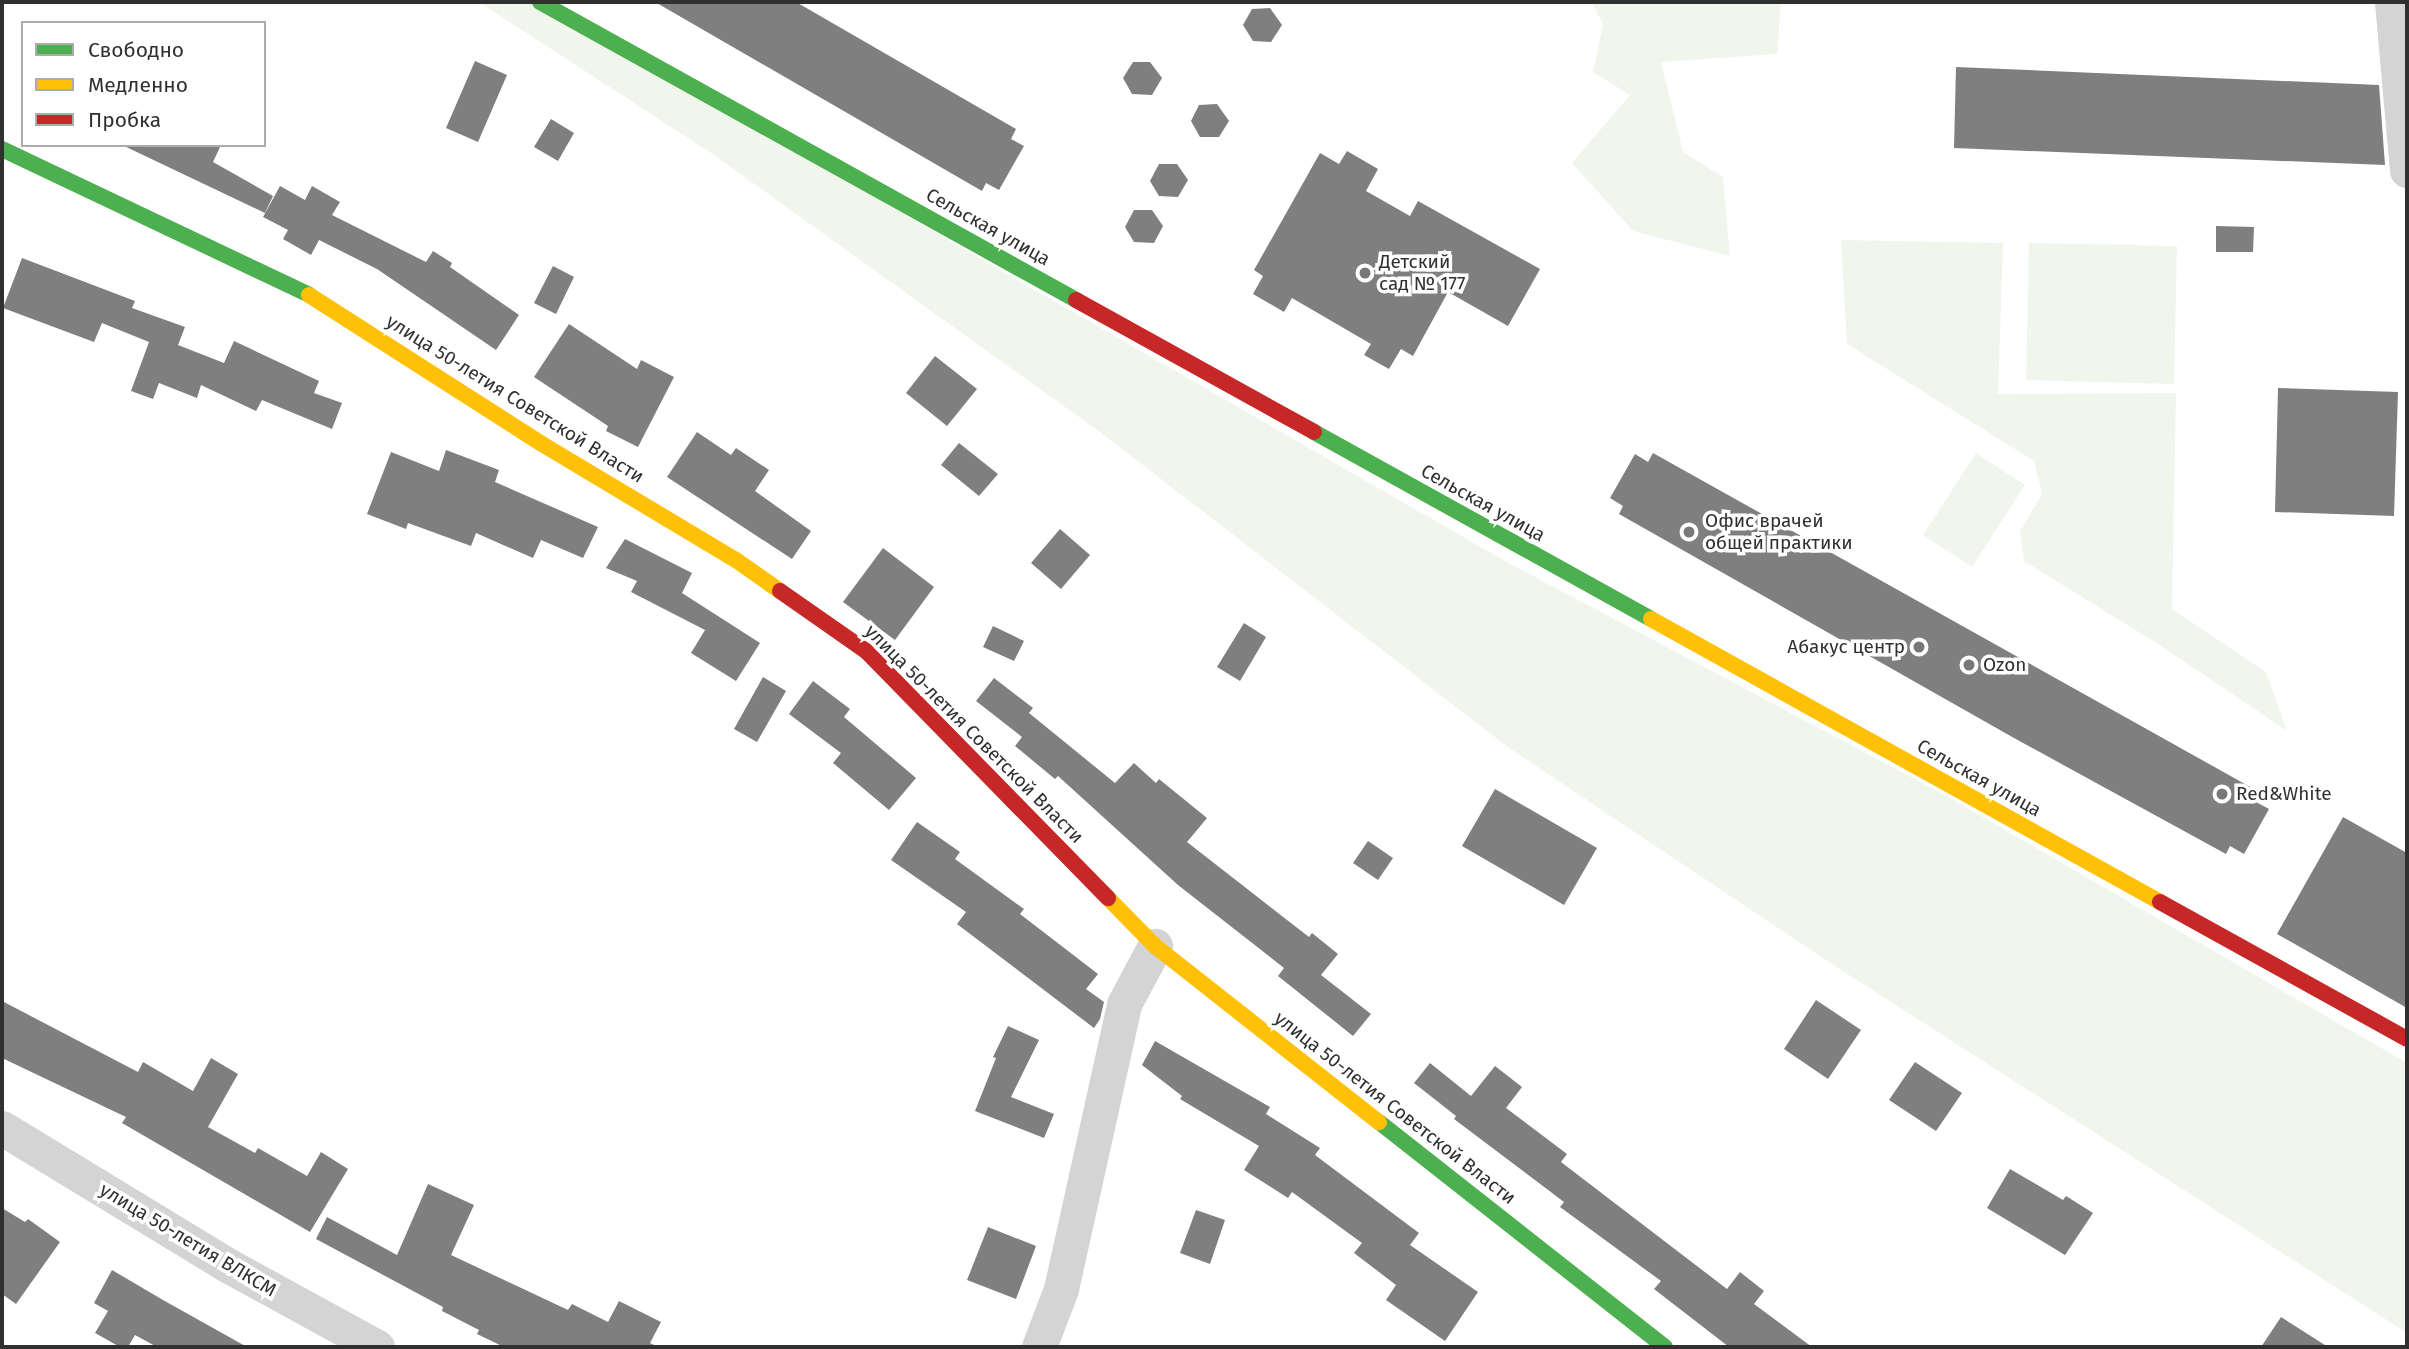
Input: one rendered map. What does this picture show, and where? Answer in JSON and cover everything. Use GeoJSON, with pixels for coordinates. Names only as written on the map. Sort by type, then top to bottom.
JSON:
{"type":"FeatureCollection","features":[{"type":"Feature","properties":{"kind":"street","name":"Сельская улица"},"geometry":{"type":"LineString","coordinates":[[540,2],[2407,1039]]}},
{"type":"Feature","properties":{"kind":"street"},"geometry":{"type":"LineString","coordinates":[[2392,2],[2407,170]]}},
{"type":"Feature","properties":{"kind":"street","name":"улица 50-летия Советской Власти"},"geometry":{"type":"LineString","coordinates":[[2,149],[320,300],[542,444],[736,560],[866,651],[1155,946],[1665,1347]]}},
{"type":"Feature","properties":{"kind":"street"},"geometry":{"type":"LineString","coordinates":[[1039,1347],[1061,1289],[1124,1004],[1155,946]]}},
{"type":"Feature","properties":{"kind":"street","name":"улица 50-летия ВЛКСМ"},"geometry":{"type":"LineString","coordinates":[[2,1128],[229,1266],[377,1347]]}},
{"type":"Feature","properties":{"kind":"shaded area"},"geometry":{"type":"Polygon","coordinates":[[[479,2],[536,2],[1505,561],[1945,795],[2407,1063],[2407,1333],[1838,968],[1509,748],[1104,435],[714,155],[479,2]]]}},
{"type":"Feature","properties":{"kind":"shaded area"},"geometry":{"type":"Polygon","coordinates":[[[1591,2],[1781,2],[1777,54],[1661,62],[1683,152],[1723,177],[1730,256],[1633,231],[1572,163],[1630,95],[1593,72],[1603,24],[1591,2]]]}},
{"type":"Feature","properties":{"kind":"shaded area"},"geometry":{"type":"Polygon","coordinates":[[[1841,240],[2003,243],[1998,394],[2176,393],[2172,609],[2266,672],[2287,731],[2158,644],[2024,561],[2020,531],[2042,494],[2034,461],[1847,344],[1841,240]]]}},
{"type":"Feature","properties":{"kind":"shaded area"},"geometry":{"type":"Polygon","coordinates":[[[2029,243],[2177,246],[2174,384],[2026,380],[2029,243]]]}},
{"type":"Feature","properties":{"kind":"shaded area"},"geometry":{"type":"Polygon","coordinates":[[[1976,453],[2025,485],[1972,567],[1923,535],[1976,453]]]}},
{"type":"Feature","properties":{"kind":"building"},"geometry":{"type":"Polygon","coordinates":[[[655,2],[796,2],[1016,129],[1011,139],[1024,146],[999,190],[986,183],[982,191],[655,2]]]}},
{"type":"Feature","properties":{"kind":"building"},"geometry":{"type":"Polygon","coordinates":[[[1270,8],[1282,25],[1271,42],[1253,41],[1243,25],[1252,9],[1270,8]]]}},
{"type":"Feature","properties":{"kind":"building"},"geometry":{"type":"Polygon","coordinates":[[[475,61],[507,75],[478,142],[446,128],[475,61]]]}},
{"type":"Feature","properties":{"kind":"building"},"geometry":{"type":"Polygon","coordinates":[[[1133,62],[1150,62],[1162,78],[1152,95],[1132,94],[1123,78],[1133,62]]]}},
{"type":"Feature","properties":{"kind":"building"},"geometry":{"type":"Polygon","coordinates":[[[1956,67],[2379,85],[2385,165],[1954,148],[1956,67]]]}},
{"type":"Feature","properties":{"kind":"building"},"geometry":{"type":"Polygon","coordinates":[[[1217,104],[1229,121],[1219,137],[1200,137],[1191,121],[1199,105],[1217,104]]]}},
{"type":"Feature","properties":{"kind":"building"},"geometry":{"type":"Polygon","coordinates":[[[551,119],[574,133],[558,161],[534,147],[551,119]]]}},
{"type":"Feature","properties":{"kind":"building"},"geometry":{"type":"Polygon","coordinates":[[[126,147],[220,147],[213,162],[273,196],[265,213],[126,147]]]}},
{"type":"Feature","properties":{"kind":"building"},"geometry":{"type":"Polygon","coordinates":[[[1347,151],[1378,169],[1366,191],[1410,216],[1418,201],[1540,269],[1508,326],[1448,292],[1413,356],[1401,349],[1389,369],[1364,355],[1371,344],[1292,298],[1284,312],[1253,294],[1263,276],[1254,270],[1320,153],[1339,164],[1347,151]]]}},
{"type":"Feature","properties":{"kind":"building"},"geometry":{"type":"Polygon","coordinates":[[[1159,164],[1177,164],[1188,180],[1178,197],[1159,196],[1150,181],[1159,164]]]}},
{"type":"Feature","properties":{"kind":"building"},"geometry":{"type":"Polygon","coordinates":[[[280,186],[305,200],[312,186],[340,202],[332,215],[426,262],[433,251],[452,263],[450,267],[519,315],[496,350],[377,269],[319,240],[311,255],[283,239],[288,230],[263,217],[280,186]]]}},
{"type":"Feature","properties":{"kind":"building"},"geometry":{"type":"Polygon","coordinates":[[[1134,210],[1152,210],[1163,226],[1154,243],[1134,242],[1125,227],[1134,210]]]}},
{"type":"Feature","properties":{"kind":"building"},"geometry":{"type":"Polygon","coordinates":[[[2216,226],[2254,227],[2253,252],[2216,252],[2216,226]]]}},
{"type":"Feature","properties":{"kind":"building"},"geometry":{"type":"Polygon","coordinates":[[[22,258],[135,301],[132,308],[185,327],[178,345],[224,363],[234,341],[319,381],[314,393],[342,403],[332,429],[262,400],[256,411],[201,385],[197,398],[159,383],[153,399],[131,391],[149,342],[102,323],[94,342],[3,308],[22,258]]]}},
{"type":"Feature","properties":{"kind":"building"},"geometry":{"type":"Polygon","coordinates":[[[553,266],[574,277],[556,314],[534,303],[553,266]]]}},
{"type":"Feature","properties":{"kind":"building"},"geometry":{"type":"Polygon","coordinates":[[[569,324],[637,369],[641,360],[674,377],[638,447],[606,431],[608,426],[534,377],[569,324]]]}},
{"type":"Feature","properties":{"kind":"building"},"geometry":{"type":"Polygon","coordinates":[[[935,356],[977,389],[947,426],[906,393],[935,356]]]}},
{"type":"Feature","properties":{"kind":"building"},"geometry":{"type":"Polygon","coordinates":[[[2278,388],[2398,392],[2394,516],[2275,512],[2278,388]]]}},
{"type":"Feature","properties":{"kind":"building"},"geometry":{"type":"Polygon","coordinates":[[[697,432],[731,455],[736,448],[769,470],[755,491],[811,531],[792,559],[667,477],[697,432]]]}},
{"type":"Feature","properties":{"kind":"building"},"geometry":{"type":"Polygon","coordinates":[[[959,443],[998,474],[979,496],[941,465],[959,443]]]}},
{"type":"Feature","properties":{"kind":"building"},"geometry":{"type":"Polygon","coordinates":[[[446,450],[499,470],[495,482],[598,527],[583,558],[541,540],[533,558],[476,533],[471,546],[408,523],[406,529],[367,514],[391,452],[439,471],[446,450]]]}},
{"type":"Feature","properties":{"kind":"building"},"geometry":{"type":"Polygon","coordinates":[[[1653,453],[2261,793],[2256,802],[2269,809],[2244,854],[2230,846],[2226,854],[2014,738],[1619,514],[1623,506],[1610,498],[1635,454],[1648,462],[1653,453]]]}},
{"type":"Feature","properties":{"kind":"building"},"geometry":{"type":"Polygon","coordinates":[[[1060,529],[1090,555],[1061,589],[1031,563],[1060,529]]]}},
{"type":"Feature","properties":{"kind":"building"},"geometry":{"type":"Polygon","coordinates":[[[625,539],[692,573],[682,593],[760,643],[736,681],[691,653],[705,630],[631,592],[637,581],[606,568],[625,539]]]}},
{"type":"Feature","properties":{"kind":"building"},"geometry":{"type":"Polygon","coordinates":[[[883,548],[934,587],[895,640],[843,602],[883,548]]]}},
{"type":"Feature","properties":{"kind":"building"},"geometry":{"type":"Polygon","coordinates":[[[1244,623],[1266,637],[1240,681],[1217,667],[1244,623]]]}},
{"type":"Feature","properties":{"kind":"building"},"geometry":{"type":"Polygon","coordinates":[[[993,626],[1024,641],[1014,661],[983,647],[993,626]]]}},
{"type":"Feature","properties":{"kind":"building"},"geometry":{"type":"Polygon","coordinates":[[[763,677],[786,691],[757,742],[734,729],[763,677]]]}},
{"type":"Feature","properties":{"kind":"building"},"geometry":{"type":"Polygon","coordinates":[[[994,678],[1033,708],[1029,713],[1115,783],[1134,763],[1156,783],[1159,779],[1207,818],[1187,842],[1309,937],[1312,933],[1338,954],[1321,975],[1371,1014],[1353,1036],[1278,976],[1284,968],[1178,885],[1058,776],[1055,779],[1015,746],[1022,737],[976,701],[994,678]]]}},
{"type":"Feature","properties":{"kind":"building"},"geometry":{"type":"Polygon","coordinates":[[[813,681],[850,709],[844,717],[916,778],[889,810],[833,763],[841,753],[789,714],[813,681]]]}},
{"type":"Feature","properties":{"kind":"building"},"geometry":{"type":"Polygon","coordinates":[[[1495,789],[1597,848],[1564,905],[1462,846],[1495,789]]]}},
{"type":"Feature","properties":{"kind":"building"},"geometry":{"type":"Polygon","coordinates":[[[2343,817],[2407,853],[2407,1008],[2277,934],[2343,817]]]}},
{"type":"Feature","properties":{"kind":"building"},"geometry":{"type":"Polygon","coordinates":[[[917,822],[960,852],[955,859],[1024,909],[1020,914],[1098,974],[1086,989],[1104,1002],[1100,1019],[1094,1028],[957,924],[966,912],[891,860],[917,822]]]}},
{"type":"Feature","properties":{"kind":"building"},"geometry":{"type":"Polygon","coordinates":[[[1368,841],[1393,858],[1378,880],[1353,863],[1368,841]]]}},
{"type":"Feature","properties":{"kind":"building"},"geometry":{"type":"Polygon","coordinates":[[[1816,1000],[1861,1030],[1828,1079],[1784,1049],[1816,1000]]]}},
{"type":"Feature","properties":{"kind":"building"},"geometry":{"type":"Polygon","coordinates":[[[2,1001],[138,1072],[143,1062],[193,1091],[211,1058],[238,1074],[208,1127],[255,1153],[258,1148],[307,1176],[321,1152],[348,1169],[310,1232],[122,1123],[126,1117],[2,1058],[2,1001]]]}},
{"type":"Feature","properties":{"kind":"building"},"geometry":{"type":"Polygon","coordinates":[[[1008,1026],[1039,1040],[1011,1097],[1054,1114],[1044,1138],[975,1111],[996,1058],[993,1057],[1008,1026]]]}},
{"type":"Feature","properties":{"kind":"building"},"geometry":{"type":"Polygon","coordinates":[[[1155,1041],[1270,1107],[1266,1114],[1320,1148],[1315,1155],[1419,1233],[1410,1245],[1478,1292],[1445,1341],[1386,1300],[1396,1285],[1354,1253],[1362,1243],[1292,1192],[1288,1198],[1244,1170],[1259,1146],[1180,1099],[1182,1096],[1142,1065],[1155,1041]]]}},
{"type":"Feature","properties":{"kind":"building"},"geometry":{"type":"Polygon","coordinates":[[[1915,1062],[1962,1093],[1936,1131],[1889,1100],[1915,1062]]]}},
{"type":"Feature","properties":{"kind":"building"},"geometry":{"type":"Polygon","coordinates":[[[1430,1063],[1471,1096],[1495,1066],[1522,1087],[1506,1108],[1567,1154],[1561,1162],[1727,1289],[1740,1272],[1764,1291],[1754,1304],[1812,1347],[1729,1347],[1654,1289],[1661,1281],[1560,1207],[1564,1202],[1454,1119],[1456,1116],[1414,1083],[1430,1063]]]}},
{"type":"Feature","properties":{"kind":"building"},"geometry":{"type":"Polygon","coordinates":[[[2010,1169],[2063,1200],[2066,1196],[2093,1213],[2065,1255],[1987,1208],[2010,1169]]]}},
{"type":"Feature","properties":{"kind":"building"},"geometry":{"type":"Polygon","coordinates":[[[428,1184],[474,1205],[451,1255],[568,1310],[572,1304],[608,1322],[619,1301],[661,1322],[650,1343],[658,1347],[504,1347],[477,1334],[479,1330],[442,1311],[443,1307],[316,1239],[327,1217],[397,1255],[428,1184]]]}},
{"type":"Feature","properties":{"kind":"building"},"geometry":{"type":"Polygon","coordinates":[[[2,1208],[25,1222],[28,1219],[60,1242],[16,1304],[2,1294],[2,1208]]]}},
{"type":"Feature","properties":{"kind":"building"},"geometry":{"type":"Polygon","coordinates":[[[1196,1210],[1225,1220],[1210,1264],[1180,1253],[1196,1210]]]}},
{"type":"Feature","properties":{"kind":"building"},"geometry":{"type":"Polygon","coordinates":[[[988,1227],[1036,1246],[1016,1299],[967,1280],[988,1227]]]}},
{"type":"Feature","properties":{"kind":"building"},"geometry":{"type":"Polygon","coordinates":[[[112,1270],[247,1347],[157,1347],[135,1335],[128,1347],[120,1347],[95,1333],[108,1311],[94,1303],[112,1270]]]}},
{"type":"Feature","properties":{"kind":"building"},"geometry":{"type":"Polygon","coordinates":[[[2281,1317],[2328,1347],[2261,1347],[2281,1317]]]}},
{"type":"Feature","properties":{"kind":"traffic: fast"},"geometry":{"type":"LineString","coordinates":[[540,2],[1076,300]]}},
{"type":"Feature","properties":{"kind":"traffic: fast"},"geometry":{"type":"LineString","coordinates":[[2,149],[309,295]]}},
{"type":"Feature","properties":{"kind":"traffic: fast"},"geometry":{"type":"LineString","coordinates":[[1314,432],[1651,619]]}},
{"type":"Feature","properties":{"kind":"traffic: fast"},"geometry":{"type":"LineString","coordinates":[[1379,1122],[1665,1347]]}},
{"type":"Feature","properties":{"kind":"traffic: slow"},"geometry":{"type":"LineString","coordinates":[[309,295],[542,444],[736,560],[780,591]]}},
{"type":"Feature","properties":{"kind":"traffic: slow"},"geometry":{"type":"LineString","coordinates":[[1651,619],[2160,902]]}},
{"type":"Feature","properties":{"kind":"traffic: slow"},"geometry":{"type":"LineString","coordinates":[[1108,898],[1155,946],[1379,1122]]}},
{"type":"Feature","properties":{"kind":"traffic: jam"},"geometry":{"type":"LineString","coordinates":[[1076,300],[1314,432]]}},
{"type":"Feature","properties":{"kind":"traffic: jam"},"geometry":{"type":"LineString","coordinates":[[780,591],[866,651],[1108,898]]}},
{"type":"Feature","properties":{"kind":"traffic: jam"},"geometry":{"type":"LineString","coordinates":[[2160,902],[2407,1039]]}},
{"type":"Feature","properties":{"kind":"place","name":"Детский сад № 177"},"geometry":{"type":"Point","coordinates":[1365,273]}},
{"type":"Feature","properties":{"kind":"place","name":"Офис врачей общей практики"},"geometry":{"type":"Point","coordinates":[1689,532]}},
{"type":"Feature","properties":{"kind":"place","name":"Абакус центр"},"geometry":{"type":"Point","coordinates":[1919,647]}},
{"type":"Feature","properties":{"kind":"place","name":"Ozon"},"geometry":{"type":"Point","coordinates":[1969,665]}},
{"type":"Feature","properties":{"kind":"place","name":"Red&White"},"geometry":{"type":"Point","coordinates":[2222,794]}}]}
